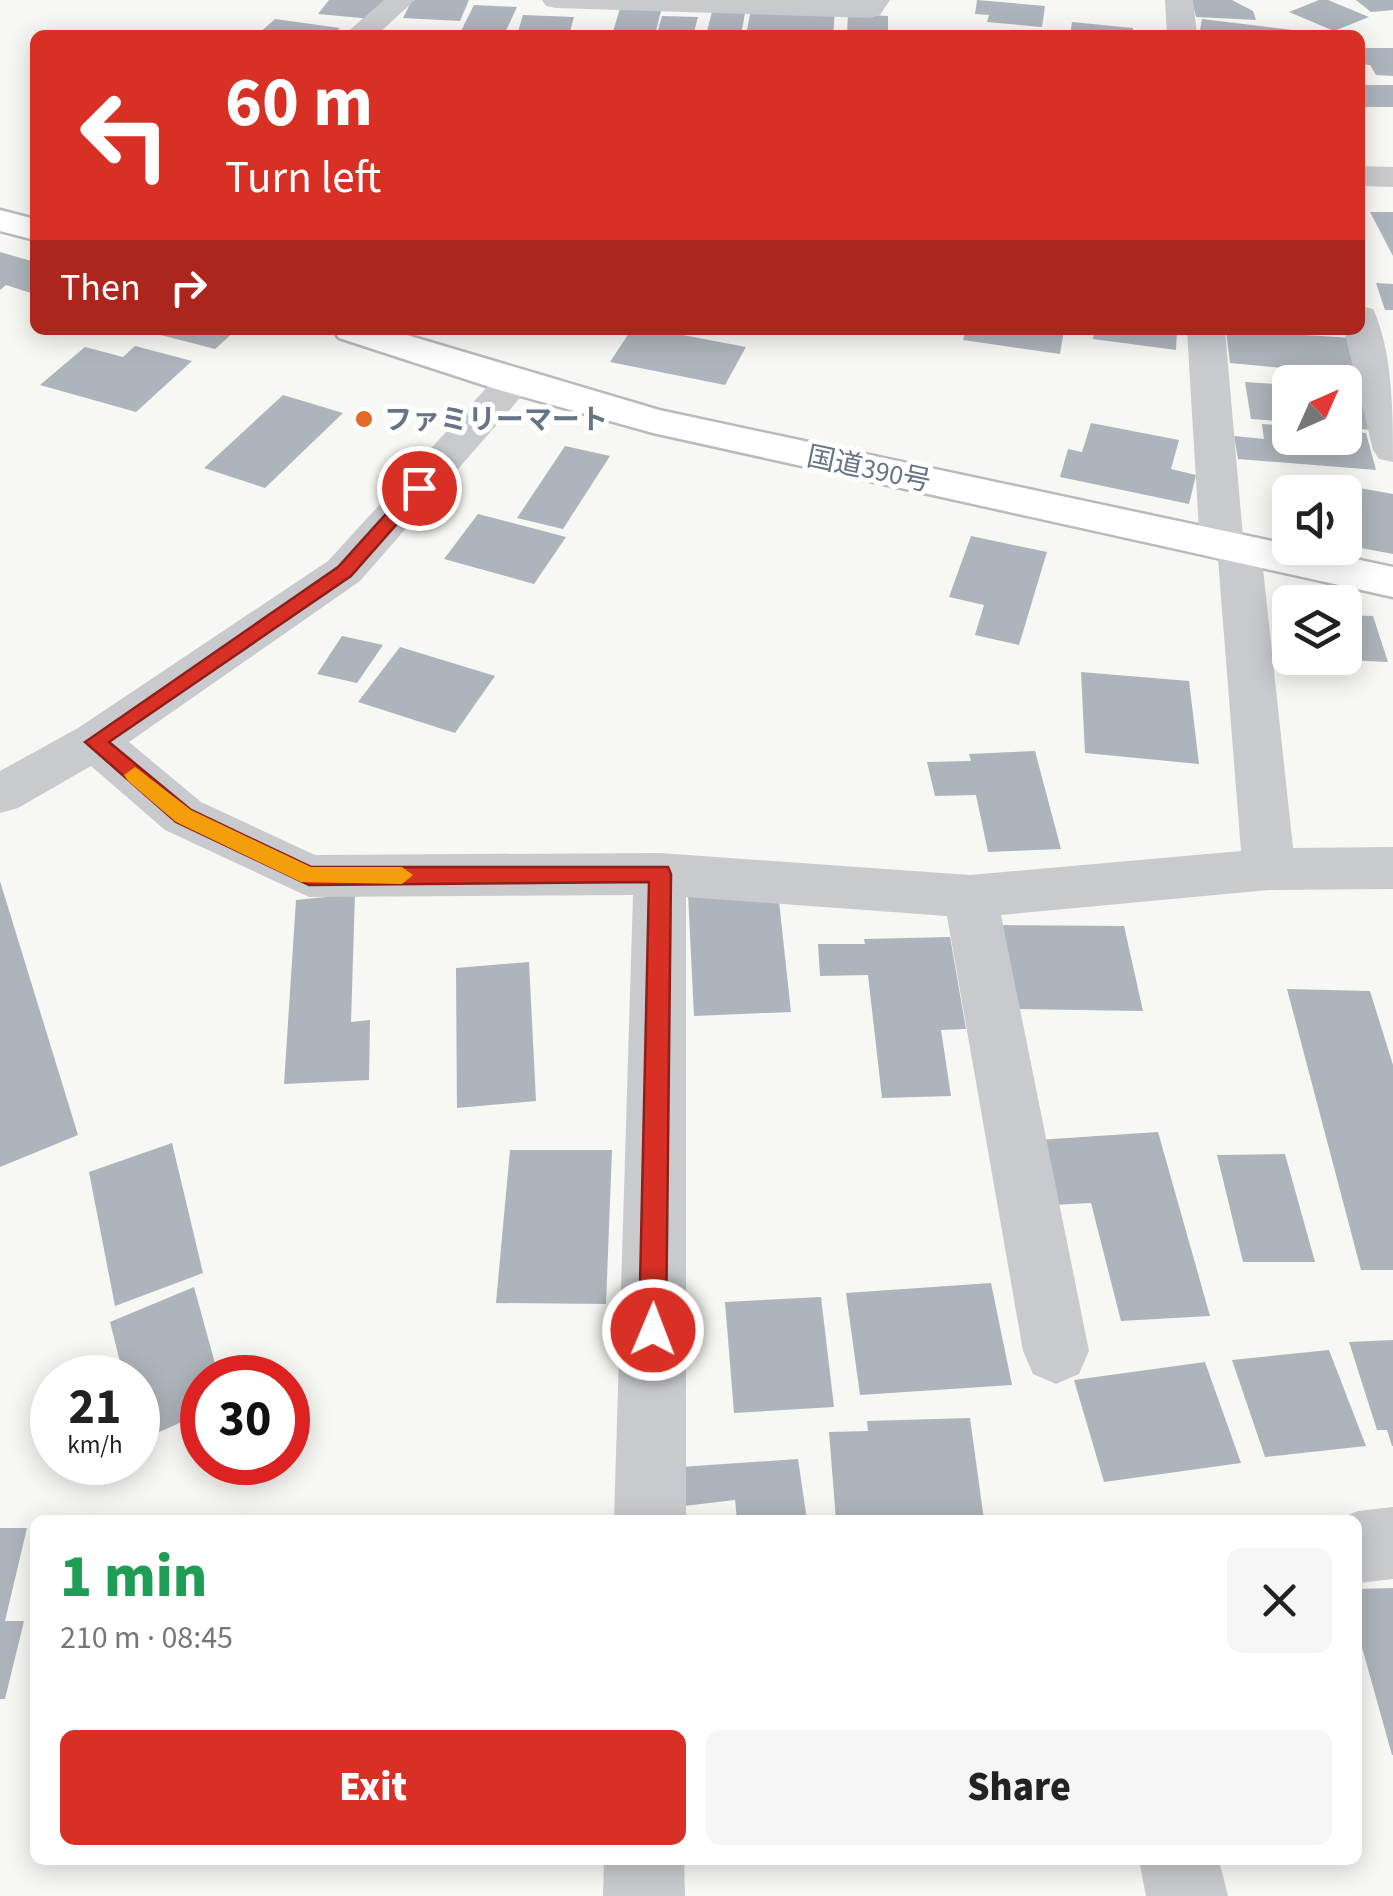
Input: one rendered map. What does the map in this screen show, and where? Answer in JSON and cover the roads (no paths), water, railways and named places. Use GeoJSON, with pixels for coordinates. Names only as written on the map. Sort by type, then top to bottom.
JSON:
{"type":"FeatureCollection","features":[{"type":"Feature","properties":{"kind":"highway"},"geometry":{"type":"LineString","coordinates":[[0,220],[30,229]]}},
{"type":"Feature","properties":{"kind":"highway","name":"国道390号"},"geometry":{"type":"LineString","coordinates":[[367,335],[652,421],[1393,582]]}},
{"type":"Feature","properties":{"kind":"street"},"geometry":{"type":"LineString","coordinates":[[366,30],[400,0]]}},
{"type":"Feature","properties":{"kind":"street"},"geometry":{"type":"LineString","coordinates":[[556,0],[870,9],[876,0]]}},
{"type":"Feature","properties":{"kind":"street"},"geometry":{"type":"LineString","coordinates":[[1178,0],[1181,30]]}},
{"type":"Feature","properties":{"kind":"street"},"geometry":{"type":"LineString","coordinates":[[1365,176],[1393,178]]}},
{"type":"Feature","properties":{"kind":"street"},"geometry":{"type":"LineString","coordinates":[[1207,335],[1269,870]]}},
{"type":"Feature","properties":{"kind":"street"},"geometry":{"type":"LineString","coordinates":[[1365,335],[1393,450]]}},
{"type":"Feature","properties":{"kind":"street"},"geometry":{"type":"LineString","coordinates":[[0,794],[95,742],[344,571],[513,382]]}},
{"type":"Feature","properties":{"kind":"street"},"geometry":{"type":"LineString","coordinates":[[95,742],[183,816],[309,876],[660,874],[970,896],[1269,870],[1393,868]]}},
{"type":"Feature","properties":{"kind":"street"},"geometry":{"type":"LineString","coordinates":[[650,1515],[660,874]]}},
{"type":"Feature","properties":{"kind":"street"},"geometry":{"type":"LineString","coordinates":[[970,896],[1056,1351]]}},
{"type":"Feature","properties":{"kind":"street"},"geometry":{"type":"LineString","coordinates":[[1362,1546],[1393,1542]]}},
{"type":"Feature","properties":{"kind":"street"},"geometry":{"type":"LineString","coordinates":[[1180,1865],[1187,1896]]}},
{"type":"Feature","properties":{"kind":"place","name":"ファミリーマート"},"geometry":{"type":"Point","coordinates":[364,419]}}]}
